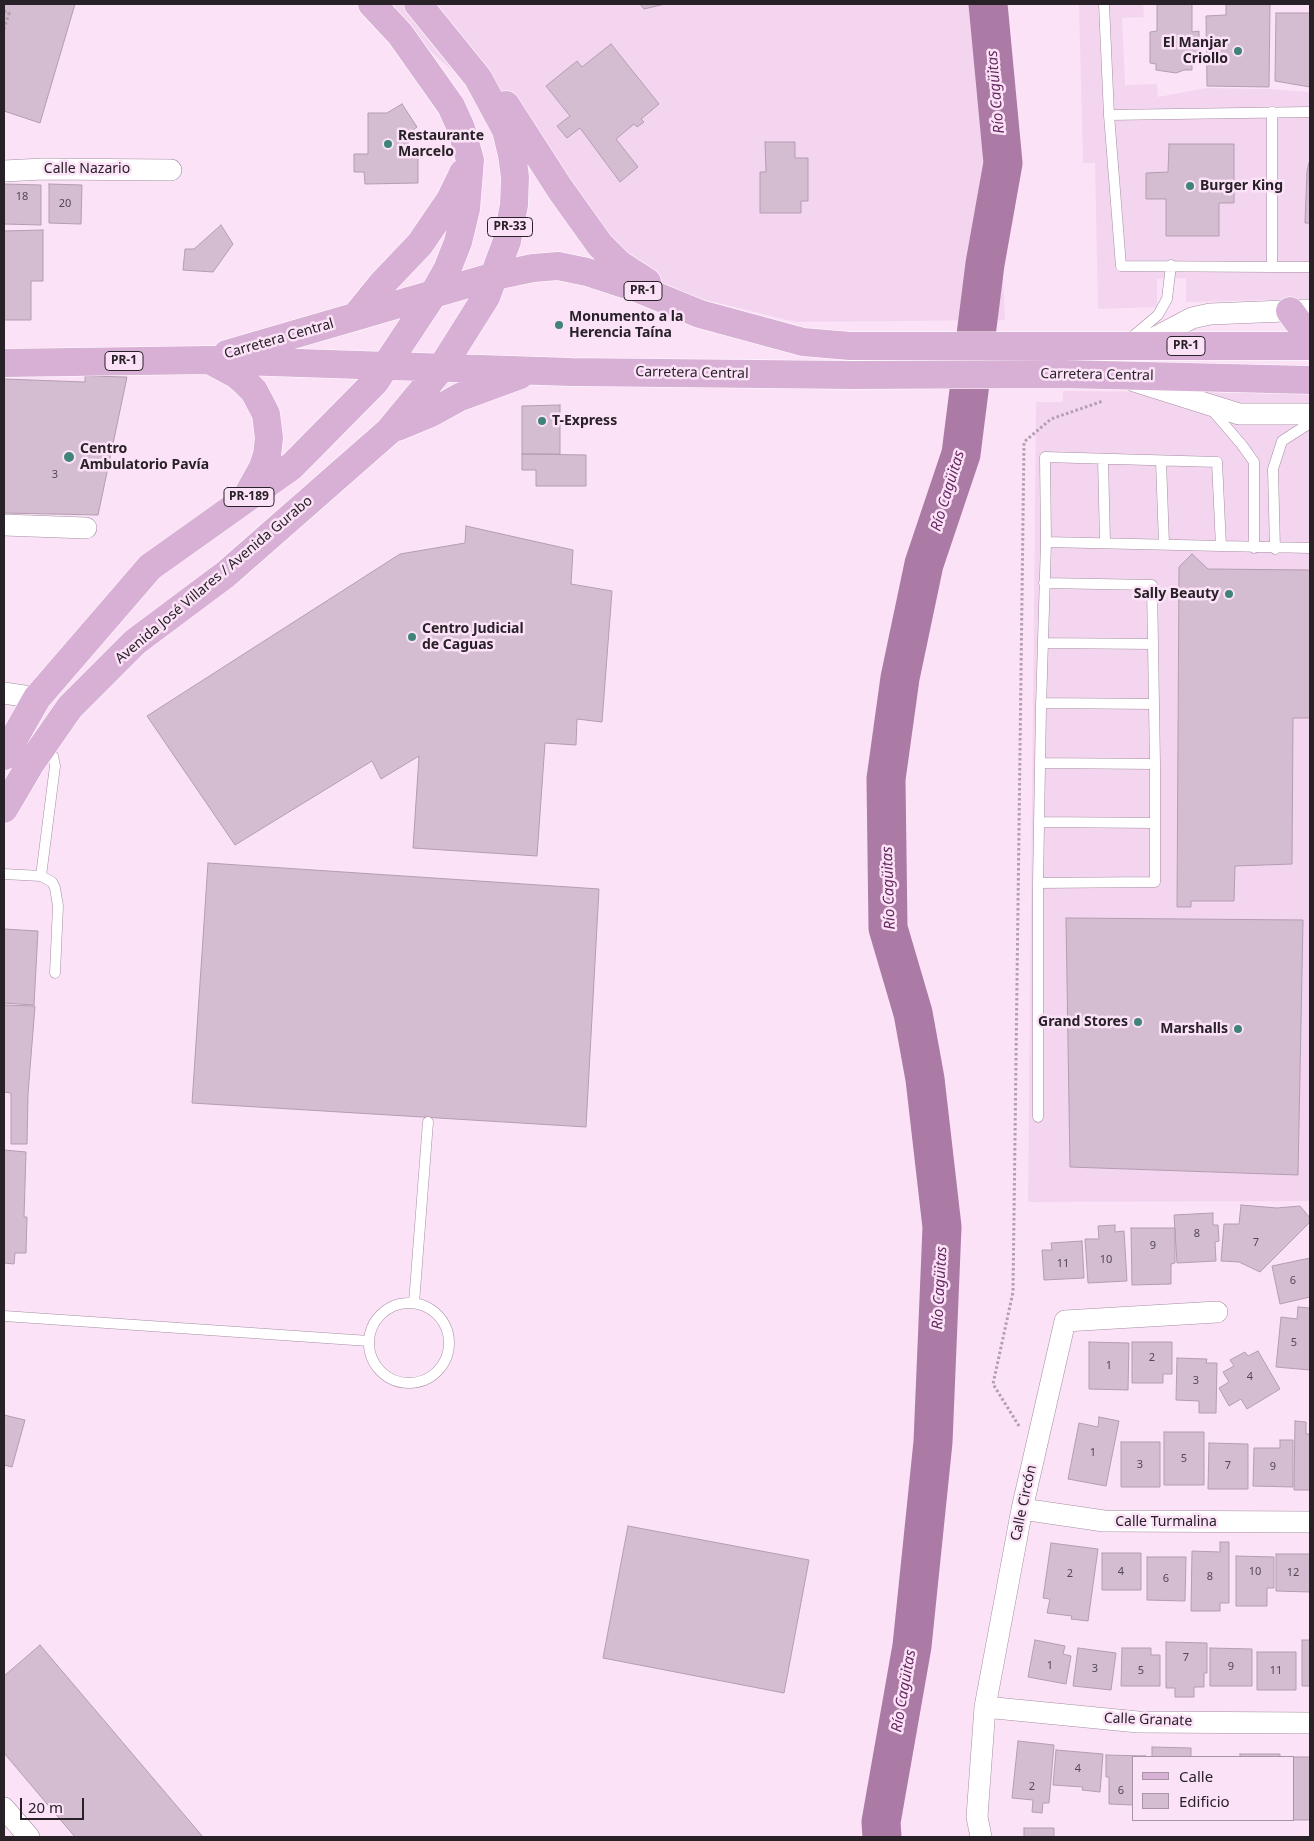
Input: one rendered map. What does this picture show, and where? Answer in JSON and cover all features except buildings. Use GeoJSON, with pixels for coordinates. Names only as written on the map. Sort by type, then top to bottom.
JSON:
{"type":"FeatureCollection","features":[{"type":"Feature","properties":{"kind":"main road"},"geometry":{"type":"LineString","coordinates":[[372,4],[400,34],[451,106],[461,128],[470,160],[466,209],[458,242],[447,270],[386,366]]}},
{"type":"Feature","properties":{"kind":"main road","name":"PR-33"},"geometry":{"type":"LineString","coordinates":[[418,4],[478,78],[506,130],[515,177],[514,205],[507,241],[495,276],[486,297],[442,367]]}},
{"type":"Feature","properties":{"kind":"main road"},"geometry":{"type":"LineString","coordinates":[[478,78],[498,94],[520,124],[560,189],[600,245],[619,264],[700,314]]}},
{"type":"Feature","properties":{"kind":"main road"},"geometry":{"type":"LineString","coordinates":[[355,317],[420,244],[450,200],[470,160]]}},
{"type":"Feature","properties":{"kind":"main road","name":"Carretera Central"},"geometry":{"type":"LineString","coordinates":[[209,360],[495,276],[533,268],[558,266],[587,272],[639,289],[700,314],[803,342],[850,346],[1310,346]]}},
{"type":"Feature","properties":{"kind":"main road"},"geometry":{"type":"LineString","coordinates":[[1300,310],[1298,322],[1310,333]]}},
{"type":"Feature","properties":{"kind":"main road"},"geometry":{"type":"LineString","coordinates":[[209,360],[237,375],[244,381],[254,391],[266,414],[269,438],[266,455],[263,467],[245,500]]}},
{"type":"Feature","properties":{"kind":"main road","name":"Carretera Central"},"geometry":{"type":"LineString","coordinates":[[209,360],[571,372],[851,375],[1063,374],[1310,380]]}},
{"type":"Feature","properties":{"kind":"main road","name":"PR-1"},"geometry":{"type":"LineString","coordinates":[[4,363],[209,360]]}},
{"type":"Feature","properties":{"kind":"main road","name":"PR-189"},"geometry":{"type":"LineString","coordinates":[[4,756],[36,698],[150,567],[292,466],[375,382],[386,366]]}},
{"type":"Feature","properties":{"kind":"main road","name":"Avenida José Villares / Avenida Gurabo"},"geometry":{"type":"LineString","coordinates":[[4,809],[70,707],[135,642],[226,574],[389,431],[442,367]]}},
{"type":"Feature","properties":{"kind":"main road"},"geometry":{"type":"LineString","coordinates":[[389,431],[460,397],[524,374],[546,370]]}},
{"type":"Feature","properties":{"kind":"street","name":"Calle Nazario"},"geometry":{"type":"LineString","coordinates":[[4,170],[171,170]]}},
{"type":"Feature","properties":{"kind":"street"},"geometry":{"type":"LineString","coordinates":[[1093,347],[1154,338],[1192,318],[1210,314],[1300,310]]}},
{"type":"Feature","properties":{"kind":"street"},"geometry":{"type":"LineString","coordinates":[[1117,376],[1239,414],[1310,414]]}},
{"type":"Feature","properties":{"kind":"street"},"geometry":{"type":"LineString","coordinates":[[5,521],[61,521],[86,528]]}},
{"type":"Feature","properties":{"kind":"street"},"geometry":{"type":"LineString","coordinates":[[4,693],[36,698]]}},
{"type":"Feature","properties":{"kind":"street","name":"Calle Circón"},"geometry":{"type":"LineString","coordinates":[[981,1837],[977,1817],[985,1707],[1022,1509],[1065,1321],[1216,1312]]}},
{"type":"Feature","properties":{"kind":"street","name":"Calle Turmalina"},"geometry":{"type":"LineString","coordinates":[[1022,1509],[1104,1521],[1310,1522]]}},
{"type":"Feature","properties":{"kind":"street","name":"Calle Granate"},"geometry":{"type":"LineString","coordinates":[[985,1707],[1138,1722],[1310,1722]]}},
{"type":"Feature","properties":{"kind":"street"},"geometry":{"type":"LineString","coordinates":[[4,1808],[29,1837]]}},
{"type":"Feature","properties":{"kind":"lane"},"geometry":{"type":"LineString","coordinates":[[1104,4],[1121,266],[1310,267]]}},
{"type":"Feature","properties":{"kind":"lane"},"geometry":{"type":"LineString","coordinates":[[1272,112],[1272,267]]}},
{"type":"Feature","properties":{"kind":"lane"},"geometry":{"type":"LineString","coordinates":[[1110,115],[1310,112]]}},
{"type":"Feature","properties":{"kind":"lane"},"geometry":{"type":"LineString","coordinates":[[1128,341],[1158,315],[1167,298],[1171,265]]}},
{"type":"Feature","properties":{"kind":"lane"},"geometry":{"type":"LineString","coordinates":[[1208,404],[1254,462],[1254,548]]}},
{"type":"Feature","properties":{"kind":"lane"},"geometry":{"type":"LineString","coordinates":[[1275,549],[1273,469],[1282,441],[1310,423]]}},
{"type":"Feature","properties":{"kind":"lane"},"geometry":{"type":"LineString","coordinates":[[1038,1118],[1038,883],[1042,643],[1046,542],[1045,457],[1217,462],[1221,546]]}},
{"type":"Feature","properties":{"kind":"lane"},"geometry":{"type":"LineString","coordinates":[[1103,458],[1105,542]]}},
{"type":"Feature","properties":{"kind":"lane"},"geometry":{"type":"LineString","coordinates":[[1161,461],[1164,544]]}},
{"type":"Feature","properties":{"kind":"lane"},"geometry":{"type":"LineString","coordinates":[[1046,542],[1105,542],[1275,549],[1310,548]]}},
{"type":"Feature","properties":{"kind":"lane"},"geometry":{"type":"LineString","coordinates":[[1038,883],[1155,882],[1152,585],[1044,583]]}},
{"type":"Feature","properties":{"kind":"lane"},"geometry":{"type":"LineString","coordinates":[[1042,643],[1153,644]]}},
{"type":"Feature","properties":{"kind":"lane"},"geometry":{"type":"LineString","coordinates":[[1041,703],[1154,704]]}},
{"type":"Feature","properties":{"kind":"lane"},"geometry":{"type":"LineString","coordinates":[[41,876],[55,766],[53,756],[44,745]]}},
{"type":"Feature","properties":{"kind":"lane"},"geometry":{"type":"LineString","coordinates":[[1041,764],[1155,764]]}},
{"type":"Feature","properties":{"kind":"lane"},"geometry":{"type":"LineString","coordinates":[[1040,822],[1155,824]]}},
{"type":"Feature","properties":{"kind":"lane"},"geometry":{"type":"LineString","coordinates":[[4,874],[41,876],[52,882],[58,906],[55,973]]}},
{"type":"Feature","properties":{"kind":"lane"},"geometry":{"type":"LineString","coordinates":[[414,1303],[428,1122]]}},
{"type":"Feature","properties":{"kind":"lane"},"geometry":{"type":"LineString","coordinates":[[414,1303],[428,1307],[439,1316],[446,1327],[450,1341],[448,1355],[440,1370],[427,1380],[410,1384],[394,1381],[380,1372],[372,1358],[369,1341],[374,1325],[384,1312],[398,1305],[414,1303]]}},
{"type":"Feature","properties":{"kind":"lane"},"geometry":{"type":"LineString","coordinates":[[4,1316],[369,1341]]}},
{"type":"Feature","properties":{"kind":"path"},"geometry":{"type":"LineString","coordinates":[[4,11],[9,13],[4,29]]}},
{"type":"Feature","properties":{"kind":"shaded area"},"geometry":{"type":"Polygon","coordinates":[[[390,4],[991,4],[1005,320],[795,322],[646,285],[519,128],[430,51],[390,4]]]}},
{"type":"Feature","properties":{"kind":"shaded area"},"geometry":{"type":"Polygon","coordinates":[[[1079,4],[1143,4],[1144,17],[1122,18],[1125,85],[1157,84],[1158,97],[1206,88],[1310,92],[1310,299],[1186,302],[1186,278],[1157,279],[1157,307],[1098,309],[1095,163],[1083,163],[1079,4]]]}},
{"type":"Feature","properties":{"kind":"shaded area"},"geometry":{"type":"Polygon","coordinates":[[[1063,391],[1310,393],[1310,1201],[1028,1202],[1036,402],[1063,402],[1063,391]]]}},
{"type":"Feature","properties":{"kind":"waterway","name":"Río Cagüitas"},"geometry":{"type":"LineString","coordinates":[[882,1837],[881,1822],[912,1646],[933,1442],[942,1227],[925,1079],[913,1013],[888,928],[886,779],[900,678],[924,564],[961,454],[985,264],[1003,163],[988,4]]}},
{"type":"Feature","properties":{"kind":"place","name":"El Manjar Criollo"},"geometry":{"type":"Point","coordinates":[1238,51]}},
{"type":"Feature","properties":{"kind":"place","name":"Restaurante Marcelo"},"geometry":{"type":"Point","coordinates":[388,144]}},
{"type":"Feature","properties":{"kind":"place","name":"Burger King"},"geometry":{"type":"Point","coordinates":[1190,186]}},
{"type":"Feature","properties":{"kind":"place","name":"Monumento a la Herencia Taína"},"geometry":{"type":"Point","coordinates":[559,325]}},
{"type":"Feature","properties":{"kind":"place","name":"T-Express"},"geometry":{"type":"Point","coordinates":[542,421]}},
{"type":"Feature","properties":{"kind":"place","name":"Centro Ambulatorio Pavía"},"geometry":{"type":"Point","coordinates":[69,457]}},
{"type":"Feature","properties":{"kind":"place","name":"Sally Beauty"},"geometry":{"type":"Point","coordinates":[1229,594]}},
{"type":"Feature","properties":{"kind":"place","name":"Centro Judicial de Caguas"},"geometry":{"type":"Point","coordinates":[412,637]}},
{"type":"Feature","properties":{"kind":"place","name":"Grand Stores"},"geometry":{"type":"Point","coordinates":[1138,1022]}},
{"type":"Feature","properties":{"kind":"place","name":"Marshalls"},"geometry":{"type":"Point","coordinates":[1238,1029]}}]}
